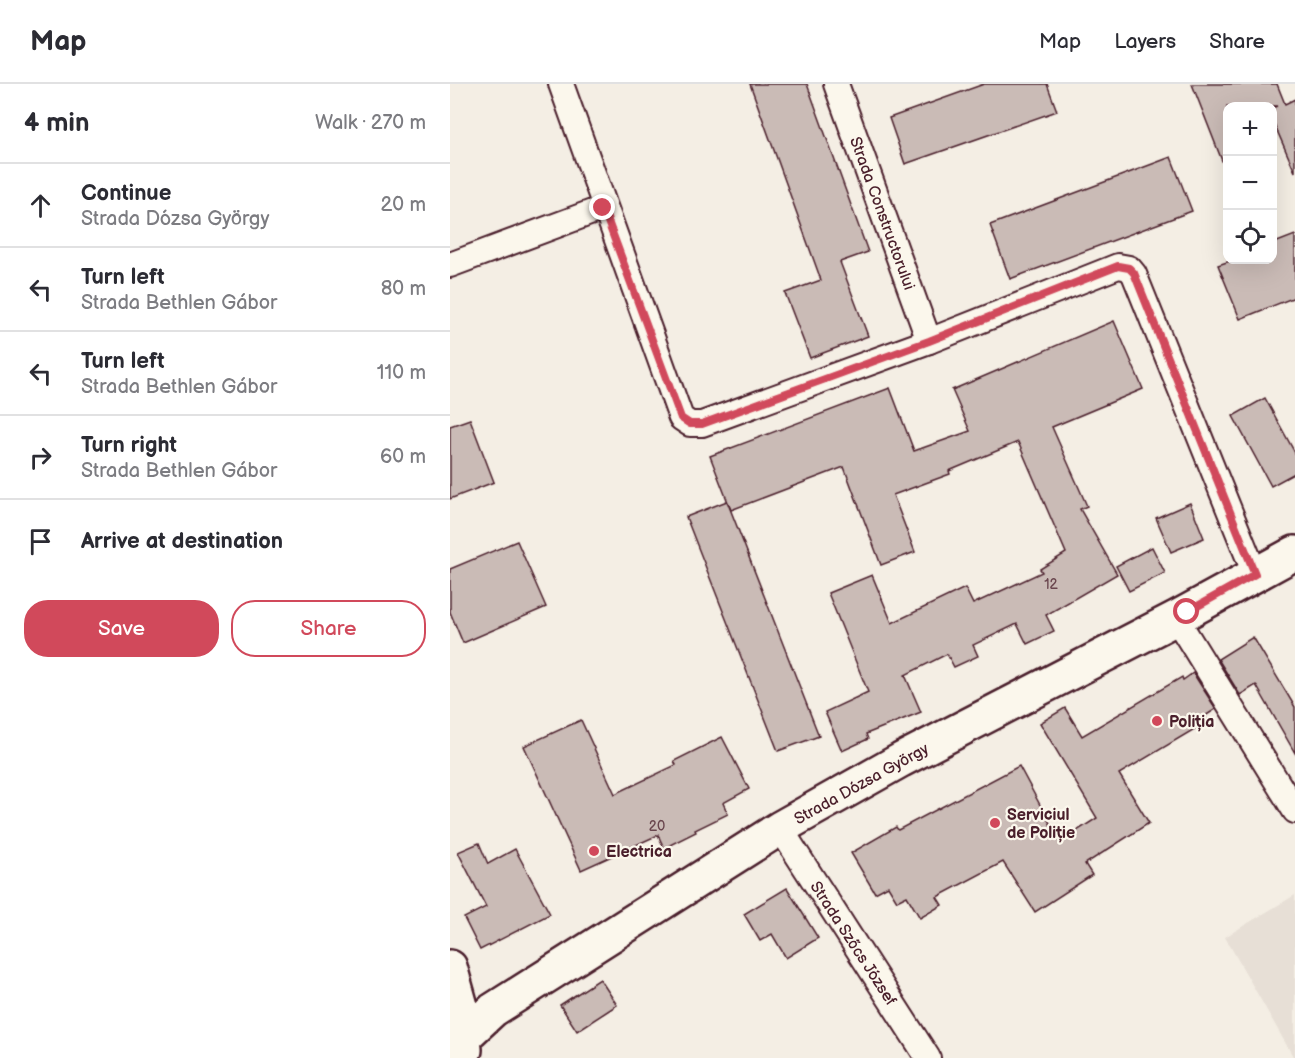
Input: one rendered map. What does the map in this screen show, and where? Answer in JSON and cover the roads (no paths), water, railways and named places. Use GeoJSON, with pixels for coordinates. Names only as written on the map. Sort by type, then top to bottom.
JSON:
{"type":"FeatureCollection","features":[{"type":"Feature","properties":{"kind":"main road","name":"Strada Dózsa György"},"geometry":{"type":"LineString","coordinates":[[460,1049],[483,1017],[493,1010],[780,828],[901,760],[1176,618],[1295,553]]}},
{"type":"Feature","properties":{"kind":"main road"},"geometry":{"type":"LineString","coordinates":[[450,967],[462,1010],[460,1049]]}},
{"type":"Feature","properties":{"kind":"street"},"geometry":{"type":"LineString","coordinates":[[561,84],[603,208],[681,418],[690,424],[702,424],[929,341],[1118,266],[1129,268],[1134,273],[1255,574]]}},
{"type":"Feature","properties":{"kind":"street","name":"Strada Constructorului"},"geometry":{"type":"LineString","coordinates":[[836,84],[929,341]]}},
{"type":"Feature","properties":{"kind":"street"},"geometry":{"type":"LineString","coordinates":[[450,265],[603,208]]}},
{"type":"Feature","properties":{"kind":"street"},"geometry":{"type":"LineString","coordinates":[[1176,618],[1295,811]]}},
{"type":"Feature","properties":{"kind":"street","name":"Strada Szőcs József"},"geometry":{"type":"LineString","coordinates":[[780,828],[928,1058]]}},
{"type":"Feature","properties":{"kind":"place","name":"Poliția"},"geometry":{"type":"Point","coordinates":[1157,721]}},
{"type":"Feature","properties":{"kind":"place","name":"Serviciul de Poliție"},"geometry":{"type":"Point","coordinates":[995,823]}},
{"type":"Feature","properties":{"kind":"place","name":"Electrica"},"geometry":{"type":"Point","coordinates":[594,851]}}]}
